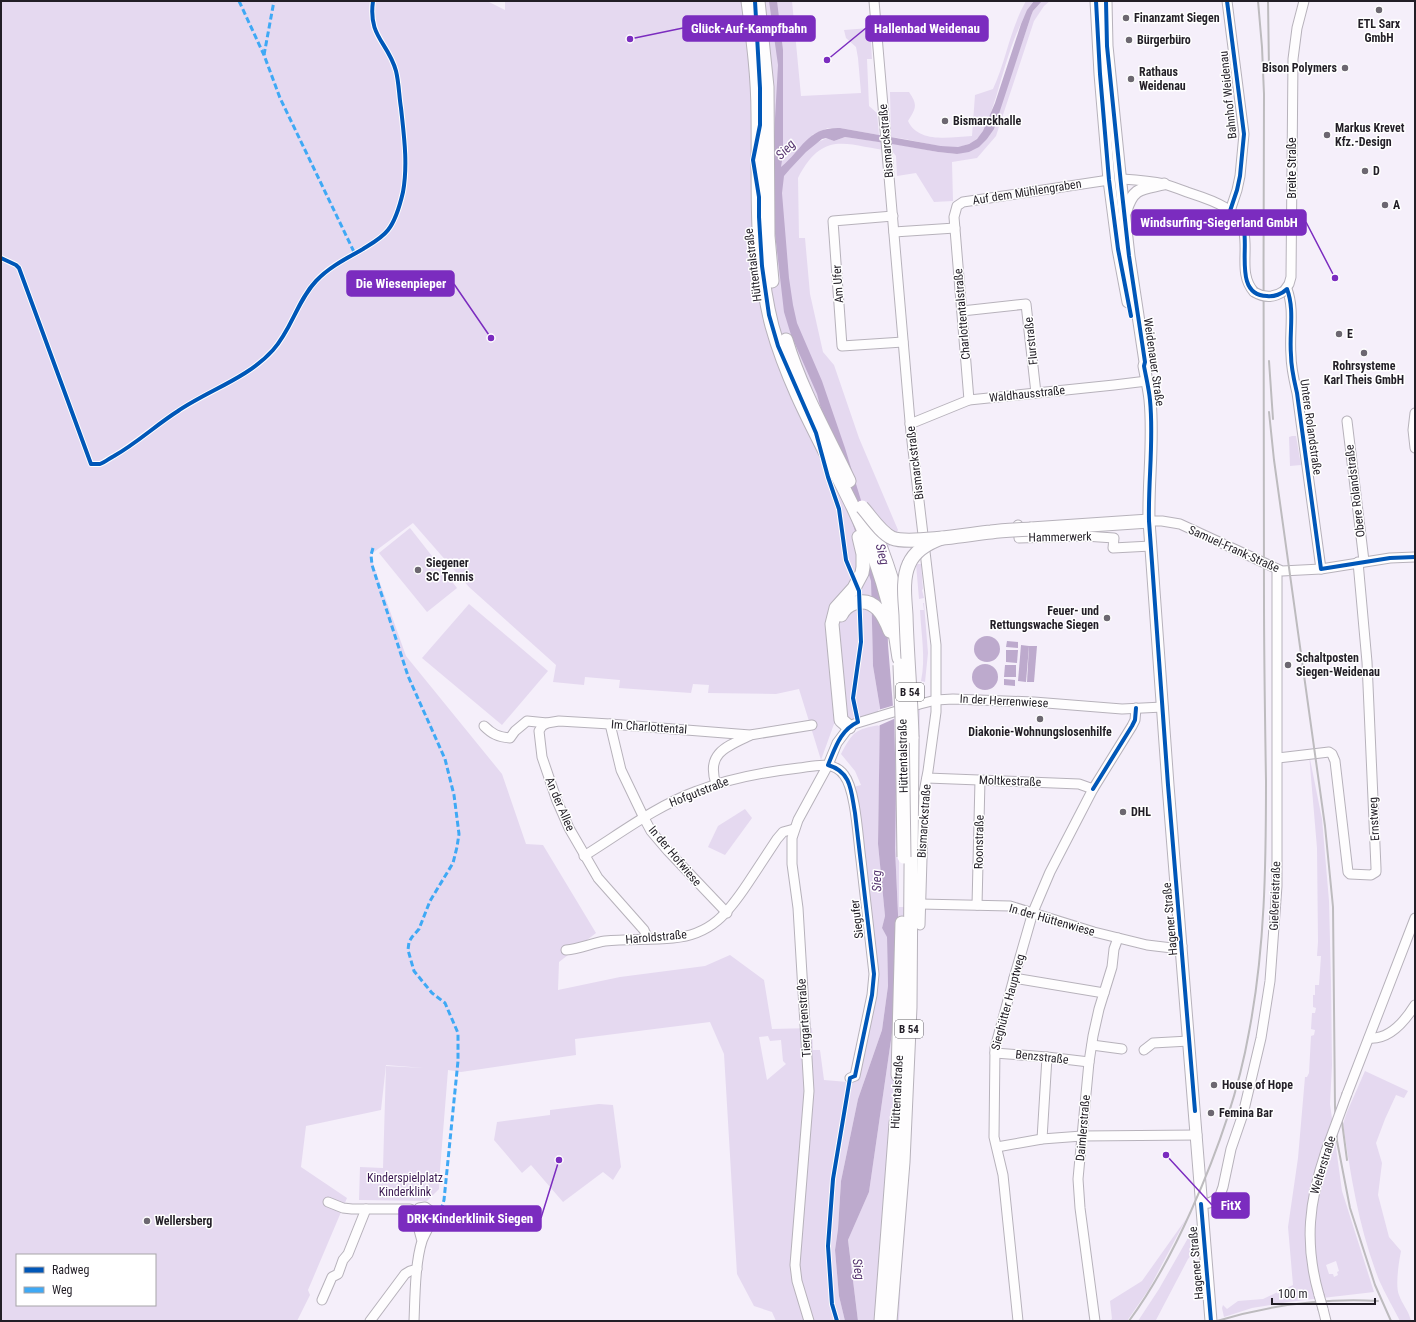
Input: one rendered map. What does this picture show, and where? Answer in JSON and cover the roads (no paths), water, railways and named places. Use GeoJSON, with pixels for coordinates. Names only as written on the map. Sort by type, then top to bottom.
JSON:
{"type":"FeatureCollection","features":[{"type":"Feature","properties":{"kind":"highway","name":"Hüttentalstraße"},"geometry":{"type":"LineString","coordinates":[[748,1],[756,66],[760,259],[765,294],[772,325],[788,375],[802,408],[876,536],[898,601],[907,647],[912,744],[910,1007],[902,1162],[890,1321]]}},
{"type":"Feature","properties":{"kind":"highway","name":"Hüttentalstraße"},"geometry":{"type":"LineString","coordinates":[[758,1],[767,87],[769,258],[780,322],[797,372],[858,507],[880,574],[892,617],[899,658],[904,811],[901,1007],[897,1111],[881,1321]]}},
{"type":"Feature","properties":{"kind":"highway"},"geometry":{"type":"LineString","coordinates":[[858,507],[884,532],[894,539],[906,540],[942,538],[992,531],[1149,521]]}},
{"type":"Feature","properties":{"kind":"highway"},"geometry":{"type":"LineString","coordinates":[[849,727],[840,720],[832,624],[836,608],[850,598],[860,578],[863,567],[858,507]]}},
{"type":"Feature","properties":{"kind":"highway"},"geometry":{"type":"LineString","coordinates":[[907,647],[906,570],[916,553],[931,542],[942,538]]}},
{"type":"Feature","properties":{"kind":"highway"},"geometry":{"type":"LineString","coordinates":[[850,598],[874,605],[877,608],[886,622],[899,658]]}},
{"type":"Feature","properties":{"kind":"main road","name":"Weidenauer Straße"},"geometry":{"type":"LineString","coordinates":[[1096,1],[1109,180],[1145,363],[1144,366],[1150,399],[1152,427],[1149,521],[1164,726]]}},
{"type":"Feature","properties":{"kind":"main road","name":"Weidenauer Straße"},"geometry":{"type":"LineString","coordinates":[[1106,1],[1107,46],[1124,215],[1124,257]]}},
{"type":"Feature","properties":{"kind":"main road"},"geometry":{"type":"LineString","coordinates":[[1109,180],[1121,179]]}},
{"type":"Feature","properties":{"kind":"main road"},"geometry":{"type":"LineString","coordinates":[[1124,215],[1130,198],[1135,193],[1141,189],[1164,184]]}},
{"type":"Feature","properties":{"kind":"main road","name":"Hagener Straße"},"geometry":{"type":"LineString","coordinates":[[1164,726],[1211,1321]]}},
{"type":"Feature","properties":{"kind":"street","name":"Bismarckstraße"},"geometry":{"type":"LineString","coordinates":[[874,1],[910,424],[936,645],[936,712],[924,792],[920,925]]}},
{"type":"Feature","properties":{"kind":"street","name":"Bahnhof Weidenau"},"geometry":{"type":"LineString","coordinates":[[1227,1],[1244,134],[1240,176],[1230,210]]}},
{"type":"Feature","properties":{"kind":"street","name":"Breite Straße"},"geometry":{"type":"LineString","coordinates":[[1285,290],[1291,277],[1292,249],[1293,59],[1297,28],[1304,1]]}},
{"type":"Feature","properties":{"kind":"street"},"geometry":{"type":"LineString","coordinates":[[1121,179],[1164,184],[1213,201],[1230,210],[1242,225],[1245,241],[1245,274],[1248,283],[1254,292],[1263,296],[1273,297],[1285,290]]}},
{"type":"Feature","properties":{"kind":"street","name":"Auf dem Mühlengraben"},"geometry":{"type":"LineString","coordinates":[[954,217],[957,206],[963,202],[1109,180]]}},
{"type":"Feature","properties":{"kind":"street","name":"Am Ufer"},"geometry":{"type":"LineString","coordinates":[[893,216],[833,221],[842,346],[903,342]]}},
{"type":"Feature","properties":{"kind":"street","name":"Charlottentalstraße"},"geometry":{"type":"LineString","coordinates":[[954,217],[969,400]]}},
{"type":"Feature","properties":{"kind":"street"},"geometry":{"type":"LineString","coordinates":[[894,232],[955,228]]}},
{"type":"Feature","properties":{"kind":"street","name":"Untere Rolandstraße"},"geometry":{"type":"LineString","coordinates":[[1285,290],[1290,298],[1292,366],[1321,568]]}},
{"type":"Feature","properties":{"kind":"street","name":"Flurstraße"},"geometry":{"type":"LineString","coordinates":[[962,311],[1026,304],[1036,393]]}},
{"type":"Feature","properties":{"kind":"street","name":"Waldhausstraße"},"geometry":{"type":"LineString","coordinates":[[910,424],[969,400],[1147,380]]}},
{"type":"Feature","properties":{"kind":"street"},"geometry":{"type":"LineString","coordinates":[[1415,413],[1412,430],[1415,448]]}},
{"type":"Feature","properties":{"kind":"street","name":"Obere Rolandstraße"},"geometry":{"type":"LineString","coordinates":[[1347,421],[1361,562]]}},
{"type":"Feature","properties":{"kind":"street","name":"Samuel-Frank-Straße"},"geometry":{"type":"LineString","coordinates":[[1149,521],[1162,521],[1180,524],[1277,570],[1289,572],[1390,558],[1415,557]]}},
{"type":"Feature","properties":{"kind":"street","name":"Hammerwerk"},"geometry":{"type":"LineString","coordinates":[[923,537],[1018,525],[1019,538],[1100,537],[1114,538],[1113,548],[1151,546]]}},
{"type":"Feature","properties":{"kind":"street","name":"Ernstweg"},"geometry":{"type":"LineString","coordinates":[[1278,758],[1329,752],[1332,754],[1336,767],[1348,872],[1350,874],[1374,874],[1376,868],[1361,562]]}},
{"type":"Feature","properties":{"kind":"street","name":"Gießereistraße"},"geometry":{"type":"LineString","coordinates":[[1201,1204],[1209,1203],[1219,1198],[1224,1187],[1232,1149],[1243,1114],[1263,1031],[1270,981],[1276,902],[1278,758],[1277,570]]}},
{"type":"Feature","properties":{"kind":"street","name":"In der Herrenwiese"},"geometry":{"type":"LineString","coordinates":[[849,727],[915,705],[936,700],[976,699],[1122,709],[1163,707]]}},
{"type":"Feature","properties":{"kind":"street","name":"Sieghütter Hauptweg"},"geometry":{"type":"LineString","coordinates":[[1018,1321],[1003,1175],[994,1137],[995,1053],[1000,1026],[1033,912],[1050,872],[1093,789],[1132,726],[1135,720],[1136,708]]}},
{"type":"Feature","properties":{"kind":"street"},"geometry":{"type":"LineString","coordinates":[[484,726],[491,733],[502,738],[510,738],[515,731],[527,721],[547,723]]}},
{"type":"Feature","properties":{"kind":"street","name":"Im Charlottental"},"geometry":{"type":"LineString","coordinates":[[547,723],[559,721],[610,724],[750,735],[812,725]]}},
{"type":"Feature","properties":{"kind":"street","name":"An der Allee"},"geometry":{"type":"LineString","coordinates":[[547,723],[542,726],[539,731],[542,757],[557,801],[569,828],[598,878],[644,930],[648,939]]}},
{"type":"Feature","properties":{"kind":"street","name":"In der Hofwiese"},"geometry":{"type":"LineString","coordinates":[[610,724],[621,770],[644,818],[655,836],[727,913]]}},
{"type":"Feature","properties":{"kind":"street","name":"Tiergartenstraße"},"geometry":{"type":"LineString","coordinates":[[809,1321],[795,1265],[808,1091],[798,908],[792,864],[792,847],[794,829],[828,765],[837,743],[849,727]]}},
{"type":"Feature","properties":{"kind":"street","name":"Im Charlottental"},"geometry":{"type":"LineString","coordinates":[[716,784],[713,776],[714,759],[721,750],[750,735]]}},
{"type":"Feature","properties":{"kind":"street","name":"Hofgutstraße"},"geometry":{"type":"LineString","coordinates":[[584,856],[644,818],[678,799],[716,784],[758,774],[828,765]]}},
{"type":"Feature","properties":{"kind":"street","name":"Siegufer"},"geometry":{"type":"LineString","coordinates":[[828,765],[835,767],[842,772],[850,788],[855,813],[874,974],[872,996],[855,1076],[850,1078]]}},
{"type":"Feature","properties":{"kind":"street","name":"Moltkestraße"},"geometry":{"type":"LineString","coordinates":[[927,778],[1079,784],[1093,789]]}},
{"type":"Feature","properties":{"kind":"street","name":"Roonstraße"},"geometry":{"type":"LineString","coordinates":[[977,905],[980,780]]}},
{"type":"Feature","properties":{"kind":"street","name":"Haroldstraße"},"geometry":{"type":"LineString","coordinates":[[566,950],[575,950],[604,941],[673,938],[691,934],[714,924],[734,905],[777,839],[783,832],[794,829]]}},
{"type":"Feature","properties":{"kind":"street","name":"In der Hüttenwiese"},"geometry":{"type":"LineString","coordinates":[[920,904],[1010,906],[1118,938],[1148,945],[1172,948],[1182,946]]}},
{"type":"Feature","properties":{"kind":"street","name":"Welterstraße"},"geometry":{"type":"LineString","coordinates":[[1326,1321],[1313,1271],[1309,1233],[1317,1177],[1347,1094],[1415,918]]}},
{"type":"Feature","properties":{"kind":"street","name":"Daimlerstraße"},"geometry":{"type":"LineString","coordinates":[[1095,1321],[1080,1208],[1078,1179],[1089,1062],[1098,1009],[1112,967],[1114,949],[1118,938]]}},
{"type":"Feature","properties":{"kind":"street"},"geometry":{"type":"LineString","coordinates":[[1014,978],[1104,993]]}},
{"type":"Feature","properties":{"kind":"street"},"geometry":{"type":"LineString","coordinates":[[1369,1038],[1389,1034],[1403,1021],[1415,1005]]}},
{"type":"Feature","properties":{"kind":"street"},"geometry":{"type":"LineString","coordinates":[[1144,1050],[1154,1043],[1189,1041]]}},
{"type":"Feature","properties":{"kind":"street"},"geometry":{"type":"LineString","coordinates":[[1092,1045],[1122,1049]]}},
{"type":"Feature","properties":{"kind":"street","name":"Benzstraße"},"geometry":{"type":"LineString","coordinates":[[995,1053],[1089,1062]]}},
{"type":"Feature","properties":{"kind":"street"},"geometry":{"type":"LineString","coordinates":[[1042,1139],[1047,1057]]}},
{"type":"Feature","properties":{"kind":"street"},"geometry":{"type":"LineString","coordinates":[[997,1148],[1042,1139],[1082,1136],[1197,1135]]}},
{"type":"Feature","properties":{"kind":"street"},"geometry":{"type":"LineString","coordinates":[[328,1202],[343,1208],[410,1209],[416,1212]]}},
{"type":"Feature","properties":{"kind":"street"},"geometry":{"type":"LineString","coordinates":[[414,1321],[417,1269],[422,1241],[432,1215],[429,1209],[425,1207],[418,1208],[415,1218],[422,1241]]}},
{"type":"Feature","properties":{"kind":"street"},"geometry":{"type":"LineString","coordinates":[[322,1300],[332,1277],[338,1274],[343,1260],[348,1254],[366,1209]]}},
{"type":"Feature","properties":{"kind":"street"},"geometry":{"type":"LineString","coordinates":[[370,1321],[405,1274],[417,1269]]}},
{"type":"Feature","properties":{"kind":"railway"},"geometry":{"type":"LineString","coordinates":[[1129,1321],[1163,1268],[1178,1239],[1201,1189],[1218,1145],[1239,1078],[1249,1032],[1258,970],[1264,907],[1266,844],[1264,621],[1264,94],[1258,1]]}},
{"type":"Feature","properties":{"kind":"railway"},"geometry":{"type":"LineString","coordinates":[[1268,1],[1269,69]]}},
{"type":"Feature","properties":{"kind":"railway"},"geometry":{"type":"LineString","coordinates":[[1269,361],[1273,419]]}},
{"type":"Feature","properties":{"kind":"railway"},"geometry":{"type":"LineString","coordinates":[[1269,412],[1274,460],[1325,826],[1333,907],[1335,1107],[1337,1141],[1350,1208],[1375,1285],[1391,1321]]}},
{"type":"Feature","properties":{"kind":"railway"},"geometry":{"type":"LineString","coordinates":[[1342,1122],[1347,1160]]}},
{"type":"Feature","properties":{"kind":"railway"},"geometry":{"type":"LineString","coordinates":[[1217,1321],[1237,1315],[1297,1304],[1357,1300],[1378,1301]]}},
{"type":"Feature","properties":{"kind":"place","name":"ETL Sarx GmbH"},"geometry":{"type":"Point","coordinates":[1379,10]}},
{"type":"Feature","properties":{"kind":"place","name":"Finanzamt Siegen"},"geometry":{"type":"Point","coordinates":[1126,18]}},
{"type":"Feature","properties":{"kind":"place","name":"Glück-Auf-Kampfbahn"},"geometry":{"type":"Point","coordinates":[630,39]}},
{"type":"Feature","properties":{"kind":"place","name":"Bürgerbüro"},"geometry":{"type":"Point","coordinates":[1129,40]}},
{"type":"Feature","properties":{"kind":"place","name":"Hallenbad Weidenau"},"geometry":{"type":"Point","coordinates":[827,60]}},
{"type":"Feature","properties":{"kind":"place","name":"Bison Polymers"},"geometry":{"type":"Point","coordinates":[1345,68]}},
{"type":"Feature","properties":{"kind":"place","name":"Rathaus Weidenau"},"geometry":{"type":"Point","coordinates":[1131,79]}},
{"type":"Feature","properties":{"kind":"place","name":"Bismarckhalle"},"geometry":{"type":"Point","coordinates":[945,121]}},
{"type":"Feature","properties":{"kind":"place","name":"Markus Krevet Kfz.-Design"},"geometry":{"type":"Point","coordinates":[1327,135]}},
{"type":"Feature","properties":{"kind":"place","name":"D"},"geometry":{"type":"Point","coordinates":[1365,171]}},
{"type":"Feature","properties":{"kind":"place","name":"A"},"geometry":{"type":"Point","coordinates":[1385,205]}},
{"type":"Feature","properties":{"kind":"place","name":"Windsurfing-Siegerland GmbH"},"geometry":{"type":"Point","coordinates":[1335,278]}},
{"type":"Feature","properties":{"kind":"place","name":"E"},"geometry":{"type":"Point","coordinates":[1339,334]}},
{"type":"Feature","properties":{"kind":"place","name":"Die Wiesenpieper"},"geometry":{"type":"Point","coordinates":[491,338]}},
{"type":"Feature","properties":{"kind":"place","name":"Rohrsysteme Karl Theis GmbH"},"geometry":{"type":"Point","coordinates":[1364,353]}},
{"type":"Feature","properties":{"kind":"place","name":"Siegener SC Tennis"},"geometry":{"type":"Point","coordinates":[418,570]}},
{"type":"Feature","properties":{"kind":"place","name":"Feuer- und Rettungswache Siegen"},"geometry":{"type":"Point","coordinates":[1107,618]}},
{"type":"Feature","properties":{"kind":"place","name":"Schaltposten Siegen-Weidenau"},"geometry":{"type":"Point","coordinates":[1288,665]}},
{"type":"Feature","properties":{"kind":"place","name":"Diakonie-Wohnungslosenhilfe"},"geometry":{"type":"Point","coordinates":[1040,719]}},
{"type":"Feature","properties":{"kind":"place","name":"DHL"},"geometry":{"type":"Point","coordinates":[1123,812]}},
{"type":"Feature","properties":{"kind":"place","name":"House of Hope"},"geometry":{"type":"Point","coordinates":[1214,1085]}},
{"type":"Feature","properties":{"kind":"place","name":"Femina Bar"},"geometry":{"type":"Point","coordinates":[1211,1113]}},
{"type":"Feature","properties":{"kind":"place","name":"FitX"},"geometry":{"type":"Point","coordinates":[1166,1155]}},
{"type":"Feature","properties":{"kind":"place","name":"DRK-Kinderklinik Siegen"},"geometry":{"type":"Point","coordinates":[559,1160]}},
{"type":"Feature","properties":{"kind":"place","name":"Wellersberg"},"geometry":{"type":"Point","coordinates":[147,1221]}},
{"type":"Feature","properties":{"kind":"water label","name":"Sieg"},"geometry":{"type":"Point","coordinates":[785,149]}},
{"type":"Feature","properties":{"kind":"water label","name":"Sieg"},"geometry":{"type":"Point","coordinates":[883,554]}},
{"type":"Feature","properties":{"kind":"water label","name":"Sieg"},"geometry":{"type":"Point","coordinates":[876,881]}},
{"type":"Feature","properties":{"kind":"water label","name":"Sieg"},"geometry":{"type":"Point","coordinates":[859,1269]}},
{"type":"Feature","properties":{"kind":"park label","name":"Kinderspielplatz Kinderklink"},"geometry":{"type":"Point","coordinates":[405,1185]}}]}
